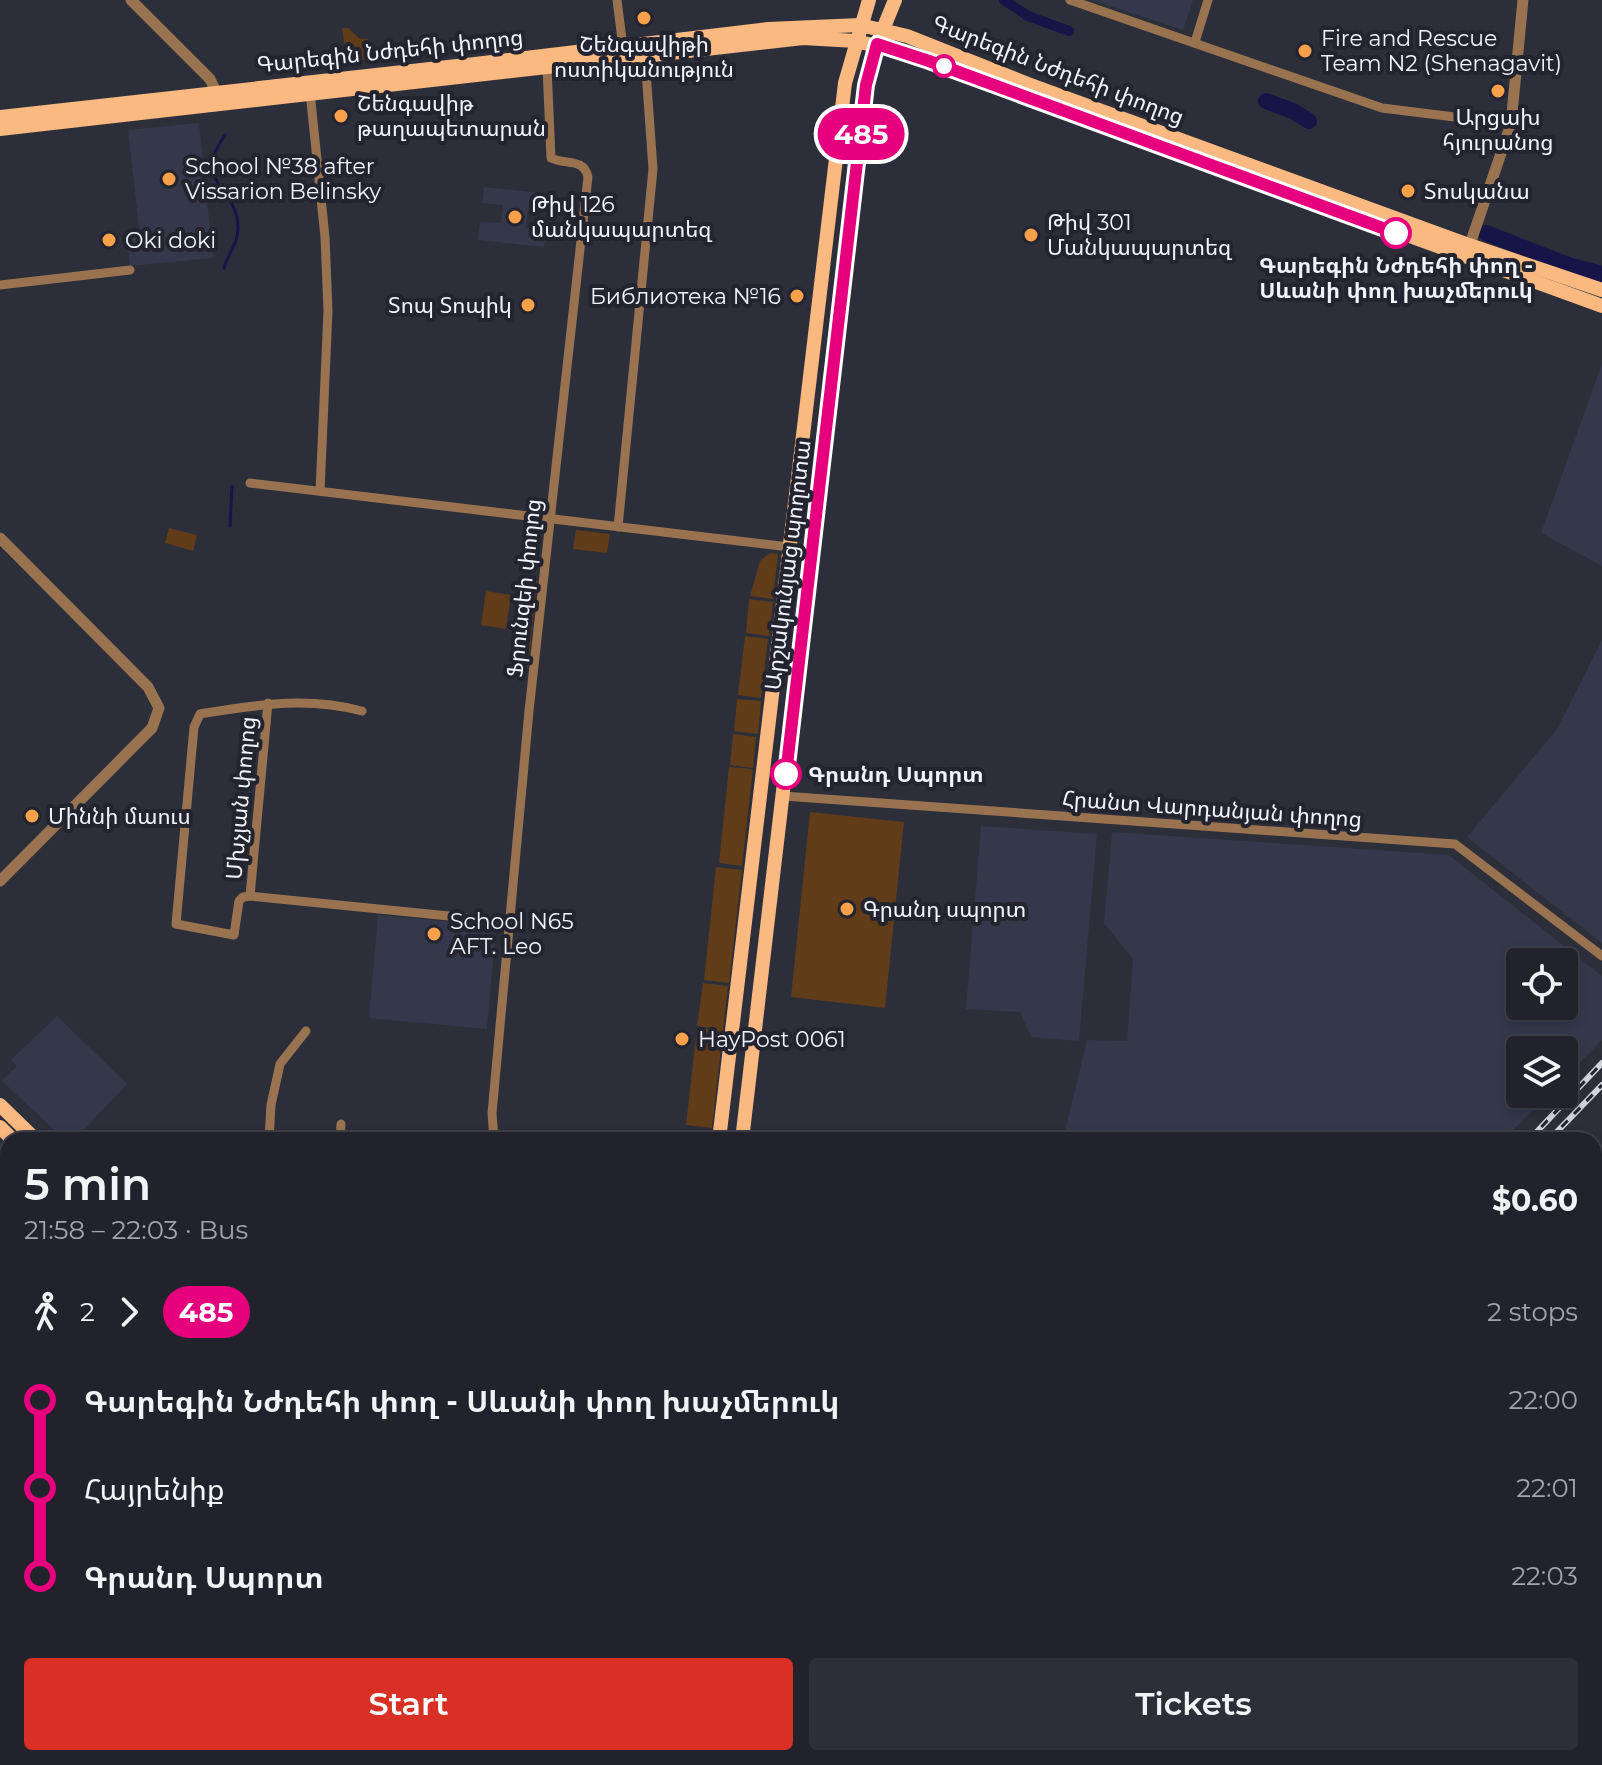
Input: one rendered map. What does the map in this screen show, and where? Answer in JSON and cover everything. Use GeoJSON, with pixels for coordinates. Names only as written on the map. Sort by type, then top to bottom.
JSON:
{"type":"FeatureCollection","features":[{"type":"Feature","properties":{"kind":"main road","name":"Արշակունյաց պողոտա"},"geometry":{"type":"LineString","coordinates":[[720,1132],[845,83],[869,0]]}},
{"type":"Feature","properties":{"kind":"main road","name":"Արշակունյաց պողոտա"},"geometry":{"type":"LineString","coordinates":[[743,1132],[866,85],[882,29],[895,0]]}},
{"type":"Feature","properties":{"kind":"main road","name":"Գարեգին Նժդեհի փողոց"},"geometry":{"type":"LineString","coordinates":[[0,129],[220,98],[794,26],[860,25],[907,36],[1602,306]]}},
{"type":"Feature","properties":{"kind":"main road","name":"Գարեգին Նժդեհի փողոց"},"geometry":{"type":"LineString","coordinates":[[0,117],[310,92],[803,38],[856,41],[877,44],[924,59],[1467,252],[1602,290]]}},
{"type":"Feature","properties":{"kind":"main road"},"geometry":{"type":"LineString","coordinates":[[817,311],[826,321],[839,315]]}},
{"type":"Feature","properties":{"kind":"main road"},"geometry":{"type":"LineString","coordinates":[[813,348],[825,336],[832,340],[836,348]]}},
{"type":"Feature","properties":{"kind":"main road"},"geometry":{"type":"LineString","coordinates":[[759,794],[783,796]]}},
{"type":"Feature","properties":{"kind":"main road"},"geometry":{"type":"LineString","coordinates":[[0,1105],[28,1132]]}},
{"type":"Feature","properties":{"kind":"street"},"geometry":{"type":"LineString","coordinates":[[131,0],[210,79],[220,98]]}},
{"type":"Feature","properties":{"kind":"street"},"geometry":{"type":"LineString","coordinates":[[617,0],[623,47]]}},
{"type":"Feature","properties":{"kind":"street"},"geometry":{"type":"LineString","coordinates":[[1070,0],[1382,108],[1511,124]]}},
{"type":"Feature","properties":{"kind":"street"},"geometry":{"type":"LineString","coordinates":[[1195,42],[1208,0]]}},
{"type":"Feature","properties":{"kind":"street"},"geometry":{"type":"LineString","coordinates":[[1467,252],[1511,124],[1523,0]]}},
{"type":"Feature","properties":{"kind":"street"},"geometry":{"type":"LineString","coordinates":[[618,527],[653,169],[645,57]]}},
{"type":"Feature","properties":{"kind":"street","name":"Ֆրունզեի փողոց"},"geometry":{"type":"LineString","coordinates":[[493,1132],[492,1113],[509,922],[588,177],[587,170],[580,164],[551,158],[547,67]]}},
{"type":"Feature","properties":{"kind":"street"},"geometry":{"type":"LineString","coordinates":[[310,92],[325,237],[328,311],[320,491]]}},
{"type":"Feature","properties":{"kind":"street"},"geometry":{"type":"LineString","coordinates":[[0,285],[130,270]]}},
{"type":"Feature","properties":{"kind":"street"},"geometry":{"type":"LineString","coordinates":[[250,483],[789,547]]}},
{"type":"Feature","properties":{"kind":"street"},"geometry":{"type":"LineString","coordinates":[[0,538],[148,687],[159,708],[152,728],[0,881]]}},
{"type":"Feature","properties":{"kind":"street"},"geometry":{"type":"LineString","coordinates":[[268,703],[315,701],[362,711]]}},
{"type":"Feature","properties":{"kind":"street","name":"Մխչյան փողոց"},"geometry":{"type":"LineString","coordinates":[[268,703],[250,896],[239,901],[234,935],[179,926],[175,921],[194,727],[200,714],[268,703]]}},
{"type":"Feature","properties":{"kind":"street","name":"Հրանտ Վարդանյան փողոց"},"geometry":{"type":"LineString","coordinates":[[783,796],[1455,844],[1602,956]]}},
{"type":"Feature","properties":{"kind":"street"},"geometry":{"type":"LineString","coordinates":[[250,896],[509,922]]}},
{"type":"Feature","properties":{"kind":"street"},"geometry":{"type":"LineString","coordinates":[[269,1132],[271,1105],[280,1064],[306,1031]]}},
{"type":"Feature","properties":{"kind":"street"},"geometry":{"type":"LineString","coordinates":[[340,1132],[341,1124]]}},
{"type":"Feature","properties":{"kind":"shaded area"},"geometry":{"type":"Polygon","coordinates":[[[1092,0],[1193,0],[1183,30],[1092,0]]]}},
{"type":"Feature","properties":{"kind":"shaded area"},"geometry":{"type":"Polygon","coordinates":[[[342,28],[348,28],[360,39],[368,39],[370,59],[359,60],[357,48],[345,49],[342,28]]]}},
{"type":"Feature","properties":{"kind":"shaded area","name":"School №38 after Vissarion Belinsky"},"geometry":{"type":"Polygon","coordinates":[[[199,123],[213,258],[130,266],[126,230],[139,228],[128,130],[199,123]]]}},
{"type":"Feature","properties":{"kind":"shaded area","name":"Թիվ 126 մանկապարտեզ"},"geometry":{"type":"Polygon","coordinates":[[[484,187],[550,194],[548,211],[528,210],[526,228],[546,231],[544,247],[478,240],[480,222],[501,223],[503,205],[482,203],[484,187]]]}},
{"type":"Feature","properties":{"kind":"shaded area"},"geometry":{"type":"Polygon","coordinates":[[[1602,364],[1602,566],[1541,533],[1602,364]]]}},
{"type":"Feature","properties":{"kind":"shaded area"},"geometry":{"type":"Polygon","coordinates":[[[169,528],[197,535],[193,551],[165,543],[169,528]]]}},
{"type":"Feature","properties":{"kind":"shaded area"},"geometry":{"type":"Polygon","coordinates":[[[576,530],[610,534],[607,553],[573,549],[576,530]]]}},
{"type":"Feature","properties":{"kind":"shaded area"},"geometry":{"type":"Polygon","coordinates":[[[770,553],[778,554],[773,599],[750,596],[760,561],[770,553]]]}},
{"type":"Feature","properties":{"kind":"shaded area"},"geometry":{"type":"Polygon","coordinates":[[[526,579],[537,580],[528,667],[514,665],[526,579]]]}},
{"type":"Feature","properties":{"kind":"shaded area"},"geometry":{"type":"Polygon","coordinates":[[[486,591],[511,595],[506,629],[481,625],[486,591]]]}},
{"type":"Feature","properties":{"kind":"shaded area"},"geometry":{"type":"Polygon","coordinates":[[[749,599],[773,602],[769,636],[746,633],[749,599]]]}},
{"type":"Feature","properties":{"kind":"shaded area"},"geometry":{"type":"Polygon","coordinates":[[[745,636],[768,639],[761,698],[738,695],[745,636]]]}},
{"type":"Feature","properties":{"kind":"shaded area"},"geometry":{"type":"Polygon","coordinates":[[[1602,640],[1602,943],[1467,837],[1557,729],[1602,640]]]}},
{"type":"Feature","properties":{"kind":"shaded area"},"geometry":{"type":"Polygon","coordinates":[[[737,699],[761,701],[758,734],[734,731],[737,699]]]}},
{"type":"Feature","properties":{"kind":"shaded area"},"geometry":{"type":"Polygon","coordinates":[[[733,734],[756,737],[753,768],[730,765],[733,734]]]}},
{"type":"Feature","properties":{"kind":"shaded area"},"geometry":{"type":"Polygon","coordinates":[[[729,767],[753,769],[742,866],[719,863],[729,767]]]}},
{"type":"Feature","properties":{"kind":"shaded area","name":"Գրանդ սպորտ"},"geometry":{"type":"Polygon","coordinates":[[[810,812],[904,822],[885,1008],[791,997],[810,812]]]}},
{"type":"Feature","properties":{"kind":"shaded area"},"geometry":{"type":"Polygon","coordinates":[[[981,826],[1097,834],[1079,1041],[1031,1037],[1020,1012],[966,1009],[981,826]]]}},
{"type":"Feature","properties":{"kind":"shaded area"},"geometry":{"type":"Polygon","coordinates":[[[1112,832],[1449,855],[1567,948],[1506,948],[1506,1020],[1578,1020],[1578,957],[1602,976],[1602,1040],[1578,1065],[1578,1036],[1506,1036],[1506,1108],[1535,1108],[1511,1132],[1065,1132],[1087,1040],[1127,1041],[1133,959],[1104,923],[1112,832]]]}},
{"type":"Feature","properties":{"kind":"shaded area"},"geometry":{"type":"Polygon","coordinates":[[[716,867],[742,870],[729,983],[704,980],[716,867]]]}},
{"type":"Feature","properties":{"kind":"shaded area"},"geometry":{"type":"Polygon","coordinates":[[[378,915],[496,926],[487,1029],[369,1018],[378,915]]]}},
{"type":"Feature","properties":{"kind":"shaded area"},"geometry":{"type":"Polygon","coordinates":[[[703,983],[728,986],[712,1128],[686,1125],[697,1028],[717,1029],[697,1026],[703,983]]]}},
{"type":"Feature","properties":{"kind":"shaded area"},"geometry":{"type":"Polygon","coordinates":[[[57,1016],[127,1084],[82,1132],[56,1132],[2,1081],[17,1066],[11,1060],[57,1016]]]}},
{"type":"Feature","properties":{"kind":"waterway"},"geometry":{"type":"LineString","coordinates":[[1004,0],[1028,16],[1069,31]]}},
{"type":"Feature","properties":{"kind":"waterway"},"geometry":{"type":"LineString","coordinates":[[1266,101],[1309,121]]}},
{"type":"Feature","properties":{"kind":"waterway"},"geometry":{"type":"LineString","coordinates":[[224,268],[237,238],[238,226],[235,212],[218,183],[212,164],[225,135]]}},
{"type":"Feature","properties":{"kind":"waterway"},"geometry":{"type":"LineString","coordinates":[[1486,233],[1568,265],[1602,274]]}},
{"type":"Feature","properties":{"kind":"waterway"},"geometry":{"type":"LineString","coordinates":[[230,526],[232,486]]}},
{"type":"Feature","properties":{"kind":"railway"},"geometry":{"type":"LineString","coordinates":[[1537,1132],[1602,1063]]}},
{"type":"Feature","properties":{"kind":"railway"},"geometry":{"type":"LineString","coordinates":[[1557,1132],[1602,1085]]}},
{"type":"Feature","properties":{"kind":"bus line","name":"485"},"geometry":{"type":"LineString","coordinates":[[786,774],[866,85],[877,44],[1396,233]]}},
{"type":"Feature","properties":{"kind":"place","name":"Շենգավիթի ոստիկանություն"},"geometry":{"type":"Point","coordinates":[644,18]}},
{"type":"Feature","properties":{"kind":"place","name":"Fire and Rescue Team N2 (Shenagavit)"},"geometry":{"type":"Point","coordinates":[1305,51]}},
{"type":"Feature","properties":{"kind":"place","name":"Արցախ հյուրանոց"},"geometry":{"type":"Point","coordinates":[1498,91]}},
{"type":"Feature","properties":{"kind":"place","name":"Շենգավիթ թաղապետարան"},"geometry":{"type":"Point","coordinates":[341,116]}},
{"type":"Feature","properties":{"kind":"place","name":"School №38 after Vissarion Belinsky"},"geometry":{"type":"Point","coordinates":[169,179]}},
{"type":"Feature","properties":{"kind":"place","name":"Տոսկանա"},"geometry":{"type":"Point","coordinates":[1408,191]}},
{"type":"Feature","properties":{"kind":"place","name":"Թիվ 126 մանկապարտեզ"},"geometry":{"type":"Point","coordinates":[515,217]}},
{"type":"Feature","properties":{"kind":"place","name":"Գարեգին Նժդեհի փող - Սևանի փող խաչմերուկ"},"geometry":{"type":"Point","coordinates":[1396,233]}},
{"type":"Feature","properties":{"kind":"place","name":"Թիվ 301 Մանկապարտեզ"},"geometry":{"type":"Point","coordinates":[1031,235]}},
{"type":"Feature","properties":{"kind":"place","name":"Oki doki"},"geometry":{"type":"Point","coordinates":[109,240]}},
{"type":"Feature","properties":{"kind":"place","name":"Библиотека №16"},"geometry":{"type":"Point","coordinates":[797,296]}},
{"type":"Feature","properties":{"kind":"place","name":"Տոպ Տոպիկ"},"geometry":{"type":"Point","coordinates":[528,305]}},
{"type":"Feature","properties":{"kind":"place","name":"Գրանդ Սպորտ"},"geometry":{"type":"Point","coordinates":[786,774]}},
{"type":"Feature","properties":{"kind":"place","name":"Միննի մաուս"},"geometry":{"type":"Point","coordinates":[32,816]}},
{"type":"Feature","properties":{"kind":"place","name":"Գրանդ սպորտ"},"geometry":{"type":"Point","coordinates":[847,909]}},
{"type":"Feature","properties":{"kind":"place","name":"School N65 AFT. Leo"},"geometry":{"type":"Point","coordinates":[434,934]}},
{"type":"Feature","properties":{"kind":"place","name":"HayPost 0061"},"geometry":{"type":"Point","coordinates":[682,1039]}}]}
